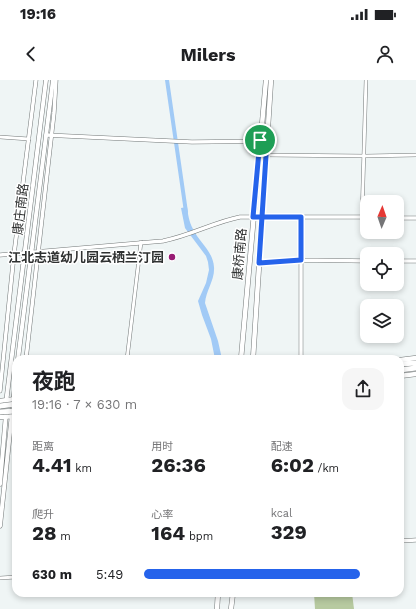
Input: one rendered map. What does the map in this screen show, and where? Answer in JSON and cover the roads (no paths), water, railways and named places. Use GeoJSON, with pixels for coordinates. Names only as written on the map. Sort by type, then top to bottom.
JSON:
{"type":"FeatureCollection","features":[{"type":"Feature","properties":{"kind":"highway"},"geometry":{"type":"LineString","coordinates":[[404,364],[416,363]]}},
{"type":"Feature","properties":{"kind":"highway"},"geometry":{"type":"LineString","coordinates":[[404,370],[416,368]]}},
{"type":"Feature","properties":{"kind":"highway"},"geometry":{"type":"LineString","coordinates":[[0,406],[12,402]]}},
{"type":"Feature","properties":{"kind":"highway"},"geometry":{"type":"LineString","coordinates":[[0,412],[12,411]]}},
{"type":"Feature","properties":{"kind":"main road","name":"康庄南路"},"geometry":{"type":"LineString","coordinates":[[0,484],[2,418],[6,400],[46,80]]}},
{"type":"Feature","properties":{"kind":"main road","name":"康庄南路"},"geometry":{"type":"LineString","coordinates":[[19,355],[53,80]]}},
{"type":"Feature","properties":{"kind":"main road","name":"康桥南路"},"geometry":{"type":"LineString","coordinates":[[240,355],[266,80]]}},
{"type":"Feature","properties":{"kind":"main road","name":"康桥南路"},"geometry":{"type":"LineString","coordinates":[[253,355],[271,80]]}},
{"type":"Feature","properties":{"kind":"main road"},"geometry":{"type":"LineString","coordinates":[[404,360],[416,358]]}},
{"type":"Feature","properties":{"kind":"main road"},"geometry":{"type":"LineString","coordinates":[[404,376],[416,374]]}},
{"type":"Feature","properties":{"kind":"main road"},"geometry":{"type":"LineString","coordinates":[[0,400],[12,401]]}},
{"type":"Feature","properties":{"kind":"main road"},"geometry":{"type":"LineString","coordinates":[[2,418],[12,416]]}},
{"type":"Feature","properties":{"kind":"main road"},"geometry":{"type":"LineString","coordinates":[[0,526],[12,432]]}},
{"type":"Feature","properties":{"kind":"main road"},"geometry":{"type":"LineString","coordinates":[[217,609],[218,597]]}},
{"type":"Feature","properties":{"kind":"main road"},"geometry":{"type":"LineString","coordinates":[[231,609],[232,597]]}},
{"type":"Feature","properties":{"kind":"street"},"geometry":{"type":"LineString","coordinates":[[6,400],[0,390],[14,254],[36,80]]}},
{"type":"Feature","properties":{"kind":"street"},"geometry":{"type":"LineString","coordinates":[[26,355],[52,135],[56,80]]}},
{"type":"Feature","properties":{"kind":"street"},"geometry":{"type":"LineString","coordinates":[[363,195],[366,80]]}},
{"type":"Feature","properties":{"kind":"street"},"geometry":{"type":"LineString","coordinates":[[46,134],[172,141],[267,140]]}},
{"type":"Feature","properties":{"kind":"street"},"geometry":{"type":"LineString","coordinates":[[0,137],[29,139]]}},
{"type":"Feature","properties":{"kind":"street"},"geometry":{"type":"LineString","coordinates":[[266,155],[416,155]]}},
{"type":"Feature","properties":{"kind":"street"},"geometry":{"type":"LineString","coordinates":[[0,255],[172,239],[229,219],[253,217],[360,217]]}},
{"type":"Feature","properties":{"kind":"street"},"geometry":{"type":"LineString","coordinates":[[301,217],[301,355]]}},
{"type":"Feature","properties":{"kind":"street"},"geometry":{"type":"LineString","coordinates":[[404,218],[416,218]]}},
{"type":"Feature","properties":{"kind":"street"},"geometry":{"type":"LineString","coordinates":[[127,355],[140,242]]}},
{"type":"Feature","properties":{"kind":"street"},"geometry":{"type":"LineString","coordinates":[[259,263],[301,260],[360,261]]}},
{"type":"Feature","properties":{"kind":"street"},"geometry":{"type":"LineString","coordinates":[[404,261],[416,262]]}},
{"type":"Feature","properties":{"kind":"street"},"geometry":{"type":"LineString","coordinates":[[404,541],[416,540]]}},
{"type":"Feature","properties":{"kind":"street"},"geometry":{"type":"LineString","coordinates":[[0,578],[12,577]]}},
{"type":"Feature","properties":{"kind":"water"},"geometry":{"type":"Polygon","coordinates":[[[187,207],[192,226],[213,261],[214,272],[205,303],[221,355],[214,355],[211,339],[198,301],[206,283],[209,270],[208,262],[206,256],[185,228],[181,208],[187,207]]]}},
{"type":"Feature","properties":{"kind":"waterway"},"geometry":{"type":"LineString","coordinates":[[167,80],[186,212]]}},
{"type":"Feature","properties":{"kind":"place","name":"江北志道幼儿园云栖兰汀园"},"geometry":{"type":"Point","coordinates":[172,257]}}]}
